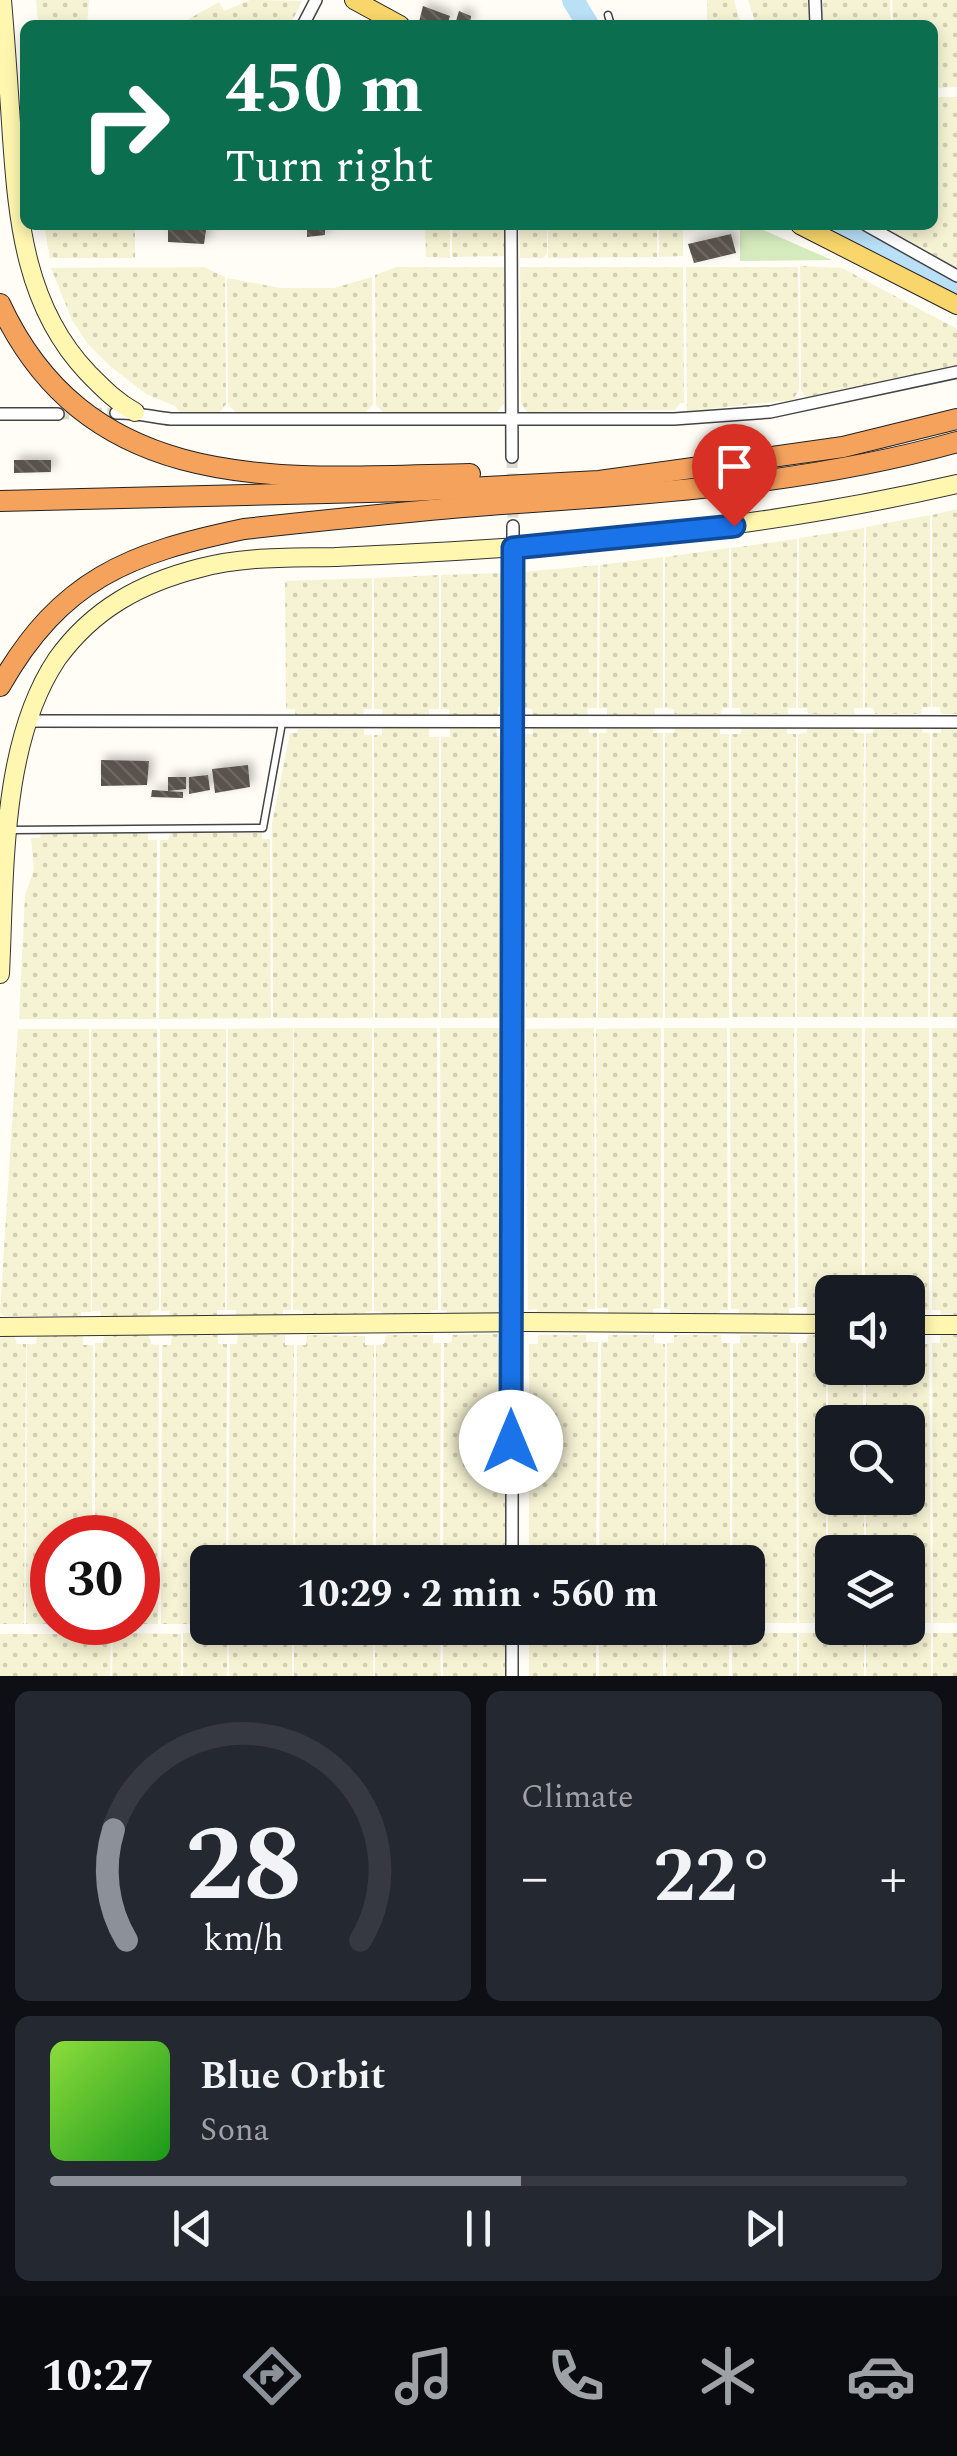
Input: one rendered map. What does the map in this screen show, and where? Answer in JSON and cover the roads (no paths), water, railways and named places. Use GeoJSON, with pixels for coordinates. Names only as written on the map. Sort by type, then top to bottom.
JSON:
{"type":"FeatureCollection","features":[{"type":"Feature","properties":{"kind":"highway"},"geometry":{"type":"LineString","coordinates":[[0,304],[36,364],[78,408],[126,440],[175,458],[235,472],[269,474],[646,473]]}},
{"type":"Feature","properties":{"kind":"highway"},"geometry":{"type":"LineString","coordinates":[[0,501],[429,490],[599,481],[843,447],[957,419]]}},
{"type":"Feature","properties":{"kind":"highway"},"geometry":{"type":"LineString","coordinates":[[0,686],[21,650],[59,606],[109,571],[158,550],[244,529],[661,493],[763,480],[957,442]]}},
{"type":"Feature","properties":{"kind":"highway"},"geometry":{"type":"LineString","coordinates":[[0,514],[440,501],[518,503]]}},
{"type":"Feature","properties":{"kind":"main road"},"geometry":{"type":"LineString","coordinates":[[354,0],[391,20]]}},
{"type":"Feature","properties":{"kind":"main road"},"geometry":{"type":"LineString","coordinates":[[825,230],[957,305]]}},
{"type":"Feature","properties":{"kind":"street"},"geometry":{"type":"LineString","coordinates":[[2,0],[17,107],[20,224]]}},
{"type":"Feature","properties":{"kind":"street"},"geometry":{"type":"LineString","coordinates":[[21,230],[36,290],[53,328],[75,359],[126,412],[146,417],[674,419],[770,412],[957,372]]}},
{"type":"Feature","properties":{"kind":"street"},"geometry":{"type":"LineString","coordinates":[[511,230],[512,457]]}},
{"type":"Feature","properties":{"kind":"street"},"geometry":{"type":"LineString","coordinates":[[875,230],[957,276]]}},
{"type":"Feature","properties":{"kind":"street"},"geometry":{"type":"LineString","coordinates":[[0,414],[58,414]]}},
{"type":"Feature","properties":{"kind":"street"},"geometry":{"type":"LineString","coordinates":[[0,974],[9,800],[31,704],[54,662],[76,635],[100,612],[131,592],[171,576],[242,560],[513,548],[734,526],[848,508],[957,484]]}},
{"type":"Feature","properties":{"kind":"street"},"geometry":{"type":"LineString","coordinates":[[512,1545],[513,526]]}},
{"type":"Feature","properties":{"kind":"street"},"geometry":{"type":"LineString","coordinates":[[26,721],[957,722]]}},
{"type":"Feature","properties":{"kind":"street"},"geometry":{"type":"LineString","coordinates":[[0,1327],[511,1322],[815,1324]]}},
{"type":"Feature","properties":{"kind":"street"},"geometry":{"type":"LineString","coordinates":[[925,1324],[957,1325]]}},
{"type":"Feature","properties":{"kind":"street"},"geometry":{"type":"LineString","coordinates":[[512,1645],[512,1676]]}},
{"type":"Feature","properties":{"kind":"lane"},"geometry":{"type":"LineString","coordinates":[[608,15],[610,20]]}},
{"type":"Feature","properties":{"kind":"lane"},"geometry":{"type":"LineString","coordinates":[[8,830],[263,828],[282,722]]}},
{"type":"Feature","properties":{"kind":"waterway"},"geometry":{"type":"LineString","coordinates":[[573,0],[585,20]]}},
{"type":"Feature","properties":{"kind":"waterway"},"geometry":{"type":"LineString","coordinates":[[850,230],[957,291]]}},
{"type":"Feature","properties":{"kind":"tunnel"},"geometry":{"type":"LineString","coordinates":[[58,414],[116,413]]}},
{"type":"Feature","properties":{"kind":"tunnel"},"geometry":{"type":"LineString","coordinates":[[512,457],[513,526]]}}]}
